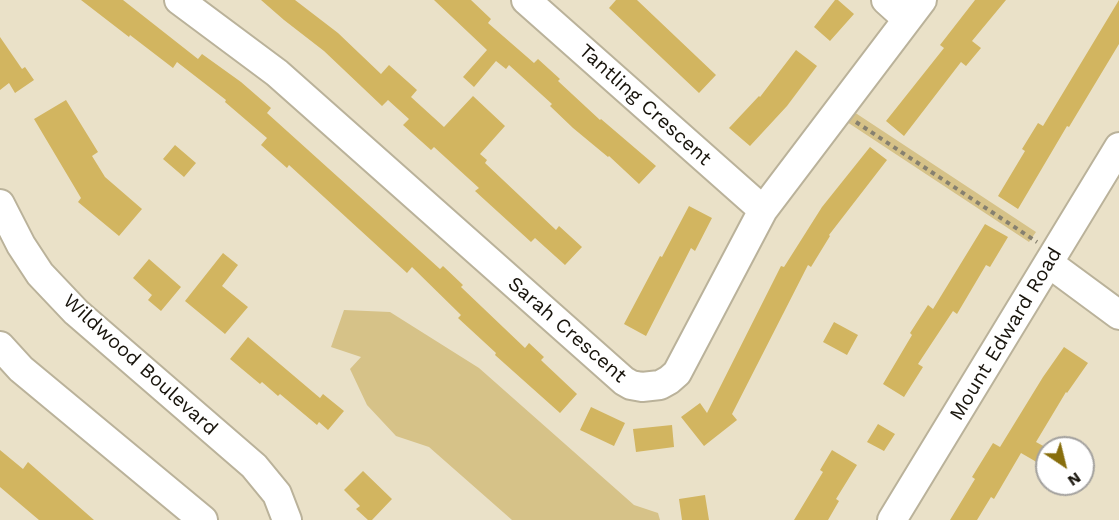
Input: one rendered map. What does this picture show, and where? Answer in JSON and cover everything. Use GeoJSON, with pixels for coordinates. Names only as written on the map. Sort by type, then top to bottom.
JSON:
{"type":"FeatureCollection","features":[{"type":"Feature","properties":{"kind":"street","name":"Sarah Crescent"},"geometry":{"type":"LineString","coordinates":[[179,0],[277,73],[624,381],[642,387],[660,385],[677,373],[764,210],[914,9]]}},
{"type":"Feature","properties":{"kind":"street","name":"Tantling Crescent"},"geometry":{"type":"LineString","coordinates":[[526,0],[764,210]]}},
{"type":"Feature","properties":{"kind":"street"},"geometry":{"type":"LineString","coordinates":[[886,0],[914,9]]}},
{"type":"Feature","properties":{"kind":"street","name":"Mount Edward Road"},"geometry":{"type":"LineString","coordinates":[[892,520],[1119,147]]}},
{"type":"Feature","properties":{"kind":"street","name":"Wildwood Boulevard"},"geometry":{"type":"LineString","coordinates":[[0,204],[21,245],[40,274],[76,312],[254,466],[277,494],[287,520]]}},
{"type":"Feature","properties":{"kind":"street"},"geometry":{"type":"LineString","coordinates":[[1052,259],[1119,315]]}},
{"type":"Feature","properties":{"kind":"street"},"geometry":{"type":"LineString","coordinates":[[0,346],[21,369],[203,520]]}},
{"type":"Feature","properties":{"kind":"path"},"geometry":{"type":"LineString","coordinates":[[839,110],[1052,259]]}},
{"type":"Feature","properties":{"kind":"shaded area"},"geometry":{"type":"Polygon","coordinates":[[[854,112],[1036,232],[1029,242],[847,122],[854,112]]]}},
{"type":"Feature","properties":{"kind":"shaded area"},"geometry":{"type":"Polygon","coordinates":[[[344,310],[390,312],[479,368],[634,505],[658,513],[660,520],[512,520],[429,447],[396,436],[367,405],[350,369],[361,357],[331,347],[344,310]]]}},
{"type":"Feature","properties":{"kind":"building"},"geometry":{"type":"Polygon","coordinates":[[[81,0],[123,0],[198,59],[202,54],[241,82],[271,108],[267,113],[440,269],[443,266],[463,285],[461,287],[525,348],[529,343],[544,357],[541,360],[577,394],[560,413],[495,355],[496,353],[458,318],[461,315],[412,267],[407,273],[289,165],[287,168],[261,145],[267,138],[225,102],[226,100],[177,62],[173,68],[81,0]]]}},
{"type":"Feature","properties":{"kind":"building"},"geometry":{"type":"Polygon","coordinates":[[[261,0],[295,0],[338,33],[381,74],[389,65],[417,90],[411,97],[444,127],[473,96],[505,126],[480,154],[487,160],[485,163],[556,230],[559,226],[582,247],[565,265],[535,238],[531,242],[475,191],[479,188],[434,147],[431,150],[403,125],[409,119],[388,100],[382,106],[324,51],[261,0]]]}},
{"type":"Feature","properties":{"kind":"building"},"geometry":{"type":"Polygon","coordinates":[[[434,0],[471,0],[491,19],[488,23],[534,63],[538,59],[600,120],[656,166],[639,184],[609,156],[573,128],[550,106],[552,104],[509,65],[506,69],[496,61],[474,87],[463,77],[487,50],[434,0]]]}},
{"type":"Feature","properties":{"kind":"building"},"geometry":{"type":"Polygon","coordinates":[[[616,0],[637,0],[716,75],[699,93],[609,8],[616,0]]]}},
{"type":"Feature","properties":{"kind":"building"},"geometry":{"type":"Polygon","coordinates":[[[835,0],[854,14],[830,41],[814,27],[835,0]]]}},
{"type":"Feature","properties":{"kind":"building"},"geometry":{"type":"Polygon","coordinates":[[[975,0],[1006,0],[972,41],[981,48],[966,66],[961,62],[904,136],[886,121],[944,48],[940,45],[975,0]]]}},
{"type":"Feature","properties":{"kind":"building"},"geometry":{"type":"Polygon","coordinates":[[[1119,0],[1119,44],[1018,209],[998,196],[1025,151],[1022,149],[1038,123],[1043,126],[1119,0]]]}},
{"type":"Feature","properties":{"kind":"building"},"geometry":{"type":"Polygon","coordinates":[[[0,37],[22,69],[25,67],[34,80],[15,93],[9,83],[0,90],[0,37]]]}},
{"type":"Feature","properties":{"kind":"building"},"geometry":{"type":"Polygon","coordinates":[[[796,50],[817,66],[787,106],[750,146],[729,128],[760,97],[796,50]]]}},
{"type":"Feature","properties":{"kind":"building"},"geometry":{"type":"Polygon","coordinates":[[[66,100],[98,152],[92,156],[105,177],[142,209],[119,236],[78,202],[81,198],[34,119],[66,100]]]}},
{"type":"Feature","properties":{"kind":"building"},"geometry":{"type":"Polygon","coordinates":[[[175,145],[196,163],[184,177],[163,159],[175,145]]]}},
{"type":"Feature","properties":{"kind":"building"},"geometry":{"type":"Polygon","coordinates":[[[870,147],[887,160],[829,235],[811,267],[808,265],[732,414],[737,420],[704,446],[681,417],[700,403],[707,413],[781,266],[784,267],[822,207],[870,147]]]}},
{"type":"Feature","properties":{"kind":"building"},"geometry":{"type":"Polygon","coordinates":[[[689,206],[712,218],[695,251],[691,248],[646,336],[624,324],[689,206]]]}},
{"type":"Feature","properties":{"kind":"building"},"geometry":{"type":"Polygon","coordinates":[[[985,224],[1008,237],[990,267],[986,265],[957,314],[953,311],[918,364],[923,367],[904,397],[883,384],[912,335],[910,333],[928,305],[933,309],[985,224]]]}},
{"type":"Feature","properties":{"kind":"building"},"geometry":{"type":"Polygon","coordinates":[[[223,253],[238,265],[222,286],[248,307],[225,334],[185,301],[223,253]]]}},
{"type":"Feature","properties":{"kind":"building"},"geometry":{"type":"Polygon","coordinates":[[[149,259],[181,287],[161,311],[148,300],[152,295],[133,278],[149,259]]]}},
{"type":"Feature","properties":{"kind":"building"},"geometry":{"type":"Polygon","coordinates":[[[834,322],[858,335],[847,355],[823,342],[834,322]]]}},
{"type":"Feature","properties":{"kind":"building"},"geometry":{"type":"Polygon","coordinates":[[[248,337],[320,398],[323,394],[344,411],[328,430],[319,422],[317,425],[280,394],[278,396],[262,382],[260,384],[230,359],[248,337]]]}},
{"type":"Feature","properties":{"kind":"building"},"geometry":{"type":"Polygon","coordinates":[[[1064,347],[1088,363],[1066,392],[1040,436],[1035,436],[1035,461],[1021,453],[994,499],[991,497],[977,520],[950,520],[975,479],[972,477],[993,443],[1000,447],[1064,347]]]}},
{"type":"Feature","properties":{"kind":"building"},"geometry":{"type":"Polygon","coordinates":[[[591,407],[625,423],[614,446],[580,430],[591,407]]]}},
{"type":"Feature","properties":{"kind":"building"},"geometry":{"type":"Polygon","coordinates":[[[878,424],[895,434],[884,451],[867,442],[878,424]]]}},
{"type":"Feature","properties":{"kind":"building"},"geometry":{"type":"Polygon","coordinates":[[[672,425],[674,447],[636,452],[633,429],[672,425]]]}},
{"type":"Feature","properties":{"kind":"building"},"geometry":{"type":"Polygon","coordinates":[[[0,450],[23,469],[28,462],[94,520],[39,520],[0,487],[0,450]]]}},
{"type":"Feature","properties":{"kind":"building"},"geometry":{"type":"Polygon","coordinates":[[[832,450],[857,465],[836,499],[839,501],[828,520],[794,520],[823,472],[820,470],[832,450]]]}},
{"type":"Feature","properties":{"kind":"building"},"geometry":{"type":"Polygon","coordinates":[[[363,471],[392,499],[372,520],[368,520],[356,509],[360,506],[344,490],[363,471]]]}},
{"type":"Feature","properties":{"kind":"building"},"geometry":{"type":"Polygon","coordinates":[[[705,495],[709,520],[682,520],[679,499],[705,495]]]}}]}
